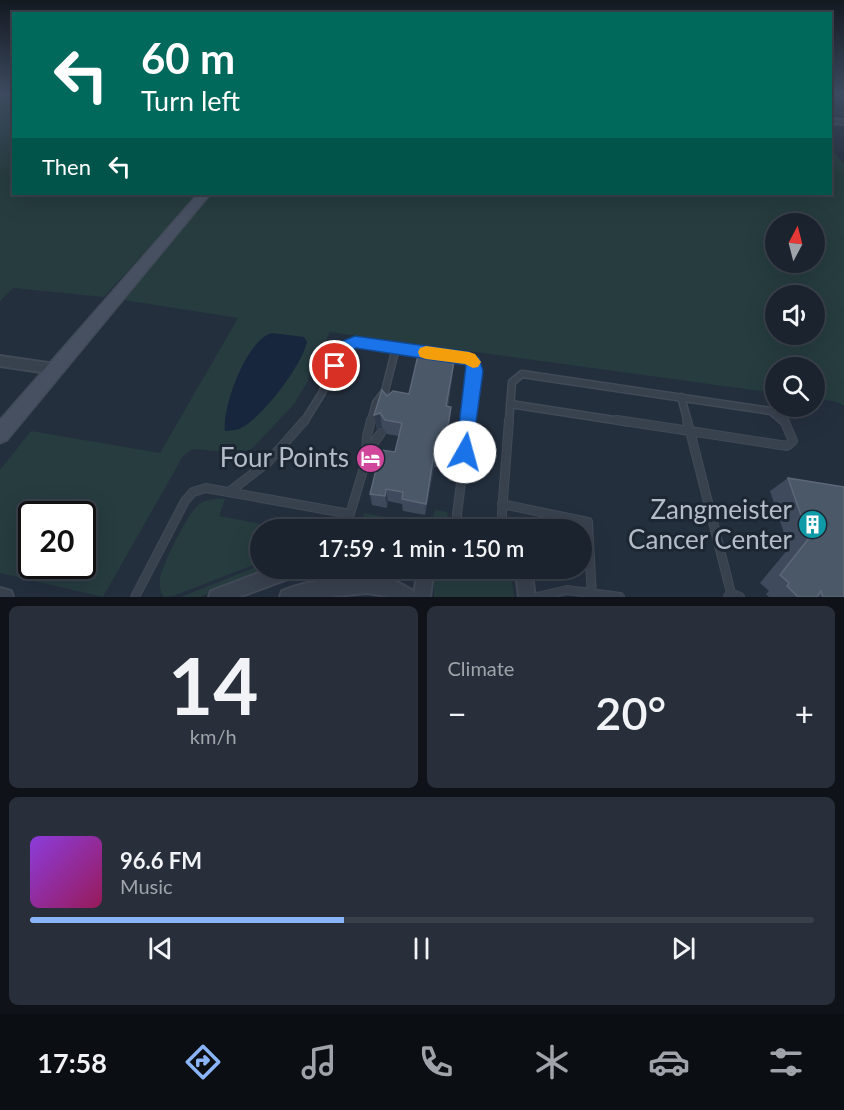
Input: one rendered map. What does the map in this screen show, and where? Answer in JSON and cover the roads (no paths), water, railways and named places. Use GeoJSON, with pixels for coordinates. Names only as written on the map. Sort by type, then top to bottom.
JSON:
{"type":"FeatureCollection","features":[{"type":"Feature","properties":{"kind":"main road"},"geometry":{"type":"LineString","coordinates":[[0,434],[203,195]]}},
{"type":"Feature","properties":{"kind":"street"},"geometry":{"type":"LineString","coordinates":[[0,361],[55,369]]}},
{"type":"Feature","properties":{"kind":"street"},"geometry":{"type":"LineString","coordinates":[[217,597],[265,579]]}},
{"type":"Feature","properties":{"kind":"street"},"geometry":{"type":"LineString","coordinates":[[422,597],[424,579]]}},
{"type":"Feature","properties":{"kind":"street"},"geometry":{"type":"LineString","coordinates":[[524,579],[527,597]]}},
{"type":"Feature","properties":{"kind":"street"},"geometry":{"type":"LineString","coordinates":[[288,597],[330,587],[376,586],[399,589],[407,597]]}},
{"type":"Feature","properties":{"kind":"street"},"geometry":{"type":"LineString","coordinates":[[0,596],[5,597]]}},
{"type":"Feature","properties":{"kind":"lane"},"geometry":{"type":"LineString","coordinates":[[229,492],[277,456],[303,424],[322,395],[342,348],[355,342],[428,353]]}},
{"type":"Feature","properties":{"kind":"lane"},"geometry":{"type":"LineString","coordinates":[[135,597],[184,501],[193,492],[206,488],[350,514],[368,451],[367,436],[376,403],[386,394],[396,348]]}},
{"type":"Feature","properties":{"kind":"lane"},"geometry":{"type":"LineString","coordinates":[[438,354],[469,359],[474,363],[475,371],[457,519]]}},
{"type":"Feature","properties":{"kind":"lane"},"geometry":{"type":"LineString","coordinates":[[503,519],[502,504],[510,404],[512,382],[522,374],[771,411],[783,419],[793,441],[787,446],[510,404]]}},
{"type":"Feature","properties":{"kind":"lane"},"geometry":{"type":"LineString","coordinates":[[681,398],[733,596]]}},
{"type":"Feature","properties":{"kind":"lane"},"geometry":{"type":"LineString","coordinates":[[368,451],[381,433]]}},
{"type":"Feature","properties":{"kind":"lane"},"geometry":{"type":"LineString","coordinates":[[502,504],[588,522],[592,594]]}},
{"type":"Feature","properties":{"kind":"lane"},"geometry":{"type":"LineString","coordinates":[[537,597],[549,590],[620,597]]}},
{"type":"Feature","properties":{"kind":"water"},"geometry":{"type":"Polygon","coordinates":[[[272,333],[304,337],[307,342],[304,352],[281,389],[252,421],[236,430],[225,431],[225,420],[232,391],[245,360],[263,338],[272,333]]]}},
{"type":"Feature","properties":{"kind":"place","name":"Four Points"},"geometry":{"type":"Point","coordinates":[370,458]}},
{"type":"Feature","properties":{"kind":"place","name":"Zangmeister Cancer Center"},"geometry":{"type":"Point","coordinates":[813,525]}}]}
